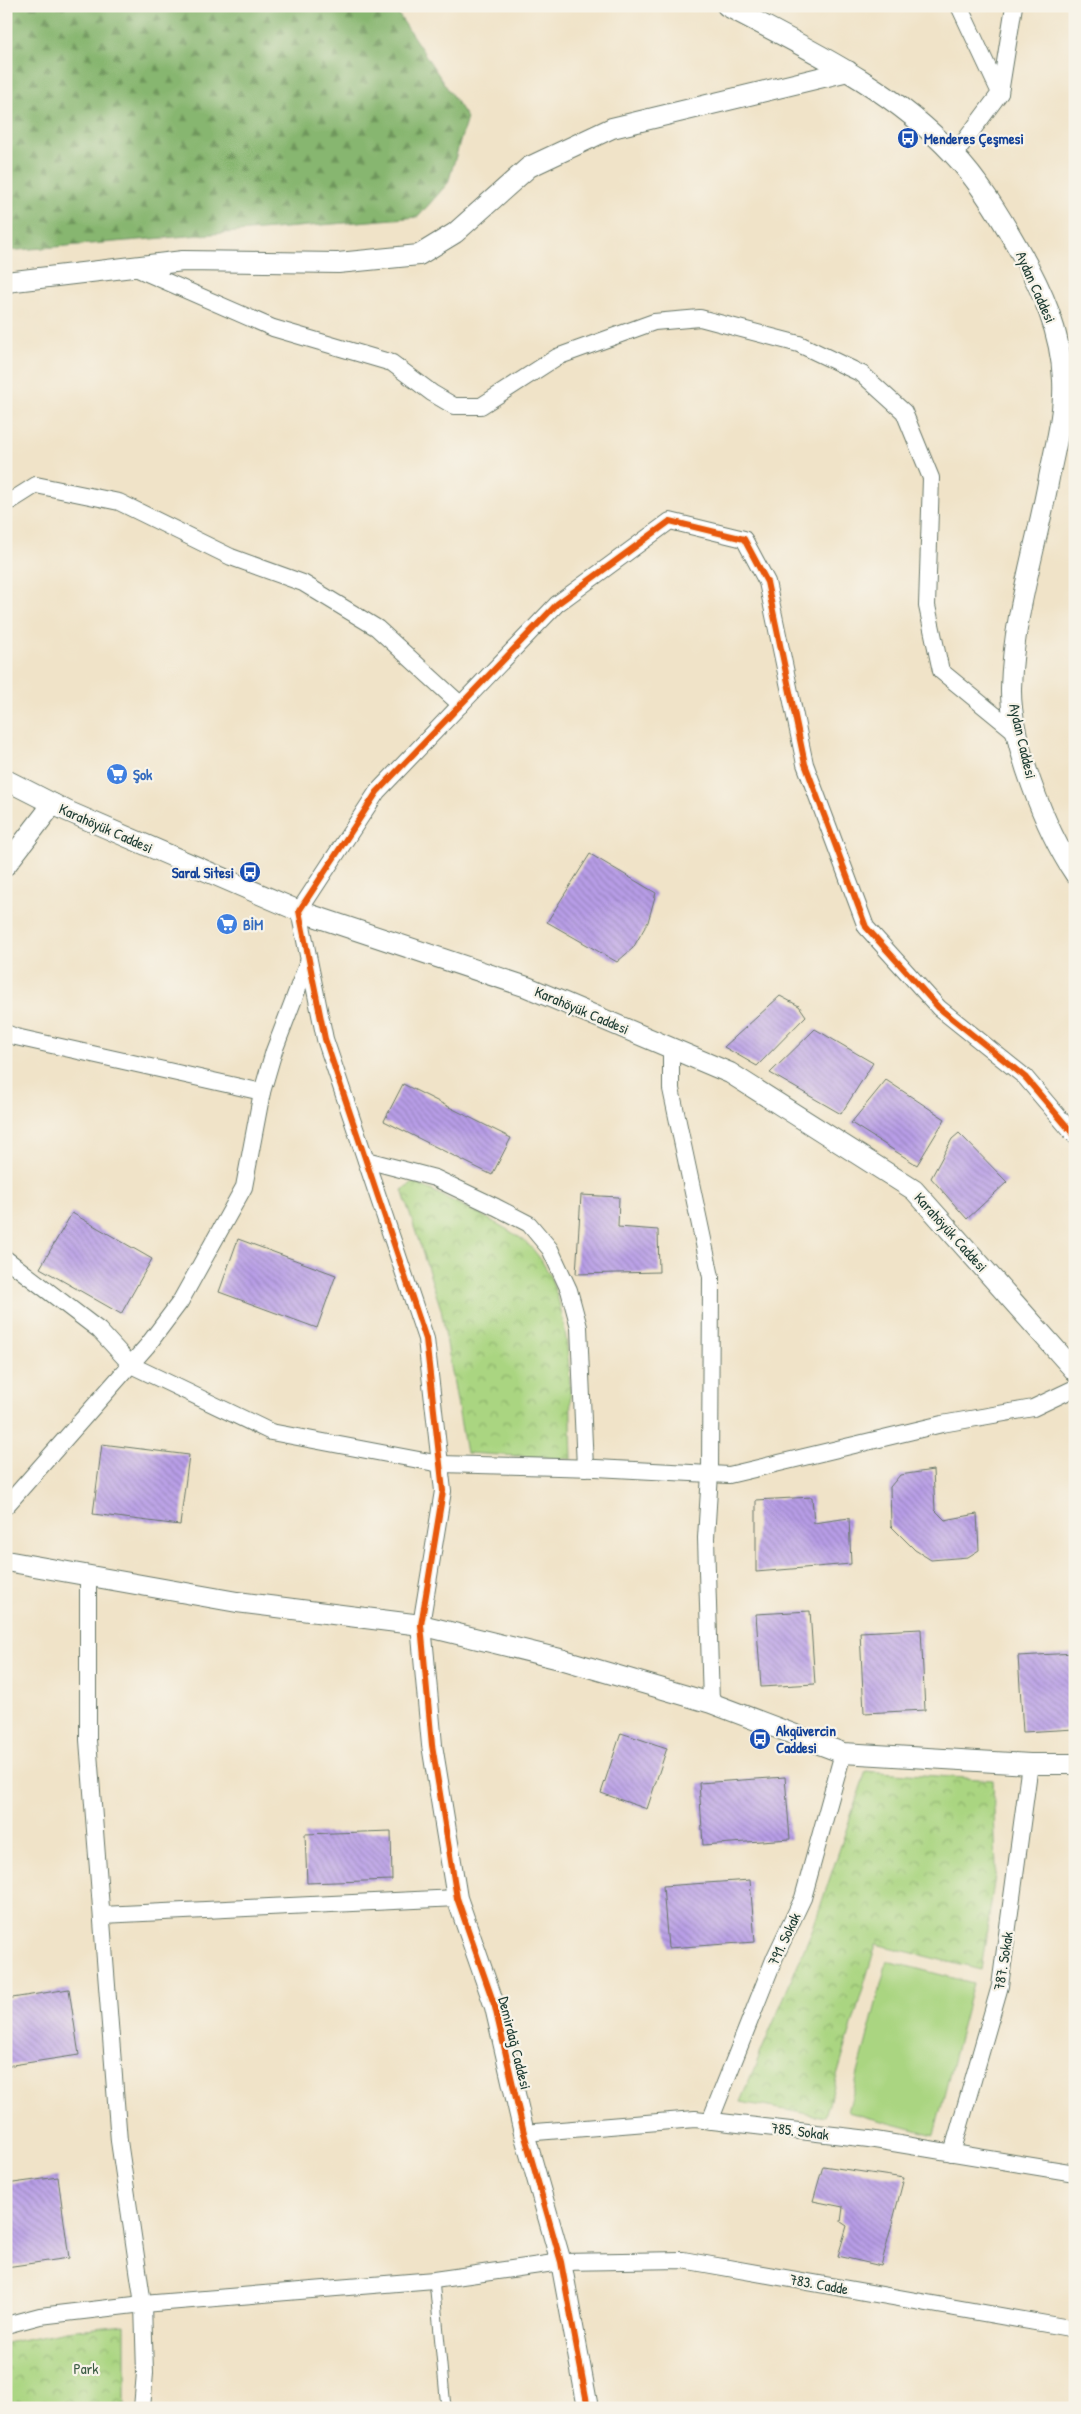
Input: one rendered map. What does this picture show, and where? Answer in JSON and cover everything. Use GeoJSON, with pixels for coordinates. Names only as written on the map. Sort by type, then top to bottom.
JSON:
{"type":"FeatureCollection","features":[{"type":"Feature","properties":{"kind":"street","name":"Aydan Caddesi"},"geometry":{"type":"LineString","coordinates":[[727,6],[848,71],[902,109],[954,155],[1007,229],[1030,268],[1047,304],[1057,337],[1063,382],[1060,421],[1018,613],[1011,691],[1018,734],[1036,795],[1067,862],[1075,874]]}},
{"type":"Feature","properties":{"kind":"street"},"geometry":{"type":"LineString","coordinates":[[959,6],[1000,92]]}},
{"type":"Feature","properties":{"kind":"street"},"geometry":{"type":"LineString","coordinates":[[954,155],[1000,92],[1014,6]]}},
{"type":"Feature","properties":{"kind":"street"},"geometry":{"type":"LineString","coordinates":[[6,282],[184,261],[338,262],[419,256],[455,233],[530,167],[612,128],[848,71]]}},
{"type":"Feature","properties":{"kind":"street"},"geometry":{"type":"LineString","coordinates":[[133,267],[273,328],[392,363],[432,393],[454,406],[481,406],[557,357],[654,322],[700,318],[799,344],[862,374],[904,412],[932,478],[927,606],[942,671],[1018,734]]}},
{"type":"Feature","properties":{"kind":"street"},"geometry":{"type":"LineString","coordinates":[[6,504],[36,485],[119,502],[230,556],[303,583],[377,628],[461,705]]}},
{"type":"Feature","properties":{"kind":"street"},"geometry":{"type":"LineString","coordinates":[[421,1625],[443,1491],[426,1339],[325,1039],[298,911],[377,792],[557,604],[670,521],[744,538],[767,582],[805,764],[866,927],[940,1008],[1025,1077],[1075,1136]]}},
{"type":"Feature","properties":{"kind":"street","name":"Karahöyük Caddesi"},"geometry":{"type":"LineString","coordinates":[[6,780],[52,804],[298,911],[527,987],[730,1073],[914,1190],[1075,1371]]}},
{"type":"Feature","properties":{"kind":"street"},"geometry":{"type":"LineString","coordinates":[[6,865],[52,804]]}},
{"type":"Feature","properties":{"kind":"street"},"geometry":{"type":"LineString","coordinates":[[6,1506],[131,1365],[180,1302],[244,1187],[262,1092],[274,1051],[308,962]]}},
{"type":"Feature","properties":{"kind":"street"},"geometry":{"type":"LineString","coordinates":[[6,1033],[16,1037],[262,1092]]}},
{"type":"Feature","properties":{"kind":"street"},"geometry":{"type":"LineString","coordinates":[[671,1048],[671,1089],[710,1277],[710,1474],[706,1538],[710,1703]]}},
{"type":"Feature","properties":{"kind":"street"},"geometry":{"type":"LineString","coordinates":[[366,1160],[435,1178],[496,1207],[529,1224],[550,1249],[568,1290],[579,1327],[586,1468]]}},
{"type":"Feature","properties":{"kind":"street"},"geometry":{"type":"LineString","coordinates":[[6,1259],[99,1330],[131,1365],[271,1432],[440,1464],[586,1468],[729,1475],[942,1424],[1033,1408],[1075,1388]]}},
{"type":"Feature","properties":{"kind":"street"},"geometry":{"type":"LineString","coordinates":[[6,1561],[237,1602],[421,1625],[564,1660],[710,1703],[843,1753],[1030,1764],[1075,1764]]}},
{"type":"Feature","properties":{"kind":"street"},"geometry":{"type":"LineString","coordinates":[[88,1576],[88,1740],[118,2142],[142,2304],[145,2373],[142,2408]]}},
{"type":"Feature","properties":{"kind":"street","name":"Demirdağ Caddesi"},"geometry":{"type":"LineString","coordinates":[[421,1625],[432,1745],[457,1898],[495,2007],[524,2133],[561,2262],[588,2408]]}},
{"type":"Feature","properties":{"kind":"street","name":"791. Sokak"},"geometry":{"type":"LineString","coordinates":[[710,2121],[775,1957],[804,1898],[843,1753]]}},
{"type":"Feature","properties":{"kind":"street","name":"787. Sokak"},"geometry":{"type":"LineString","coordinates":[[952,2153],[1000,1986],[1030,1764]]}},
{"type":"Feature","properties":{"kind":"street"},"geometry":{"type":"LineString","coordinates":[[102,1915],[457,1898]]}},
{"type":"Feature","properties":{"kind":"street","name":"785. Sokak"},"geometry":{"type":"LineString","coordinates":[[524,2133],[695,2119],[870,2139],[1075,2174]]}},
{"type":"Feature","properties":{"kind":"street","name":"783. Cadde"},"geometry":{"type":"LineString","coordinates":[[6,2324],[40,2316],[142,2304],[434,2280],[561,2262],[683,2260],[1075,2329]]}},
{"type":"Feature","properties":{"kind":"lane"},"geometry":{"type":"LineString","coordinates":[[434,2280],[446,2408]]}},
{"type":"Feature","properties":{"kind":"green space"},"geometry":{"type":"Polygon","coordinates":[[[6,6],[393,6],[467,118],[448,183],[418,217],[6,251],[6,6]]]}},
{"type":"Feature","properties":{"kind":"green space"},"geometry":{"type":"Polygon","coordinates":[[[415,1182],[481,1215],[519,1237],[538,1255],[551,1280],[560,1308],[566,1339],[571,1403],[572,1459],[466,1453],[441,1309],[402,1190],[415,1182]]]}},
{"type":"Feature","properties":{"kind":"green space"},"geometry":{"type":"Polygon","coordinates":[[[866,1771],[993,1780],[996,1869],[981,1970],[876,1944],[825,2117],[740,2102],[813,1928],[866,1771]]]}},
{"type":"Feature","properties":{"kind":"green space"},"geometry":{"type":"Polygon","coordinates":[[[887,1961],[973,1983],[934,2135],[848,2112],[887,1961]]]}},
{"type":"Feature","properties":{"kind":"green space","name":"Park"},"geometry":{"type":"Polygon","coordinates":[[[125,2325],[125,2408],[6,2408],[6,2343],[66,2331],[125,2325]]]}},
{"type":"Feature","properties":{"kind":"building"},"geometry":{"type":"Polygon","coordinates":[[[590,854],[656,893],[648,922],[633,948],[617,962],[547,922],[590,854]]]}},
{"type":"Feature","properties":{"kind":"building"},"geometry":{"type":"Polygon","coordinates":[[[780,996],[799,1006],[806,1016],[757,1066],[724,1047],[780,996]]]}},
{"type":"Feature","properties":{"kind":"building"},"geometry":{"type":"Polygon","coordinates":[[[815,1029],[873,1063],[841,1114],[770,1073],[815,1029]]]}},
{"type":"Feature","properties":{"kind":"building"},"geometry":{"type":"Polygon","coordinates":[[[886,1080],[945,1119],[917,1165],[851,1123],[886,1080]]]}},
{"type":"Feature","properties":{"kind":"building"},"geometry":{"type":"Polygon","coordinates":[[[403,1084],[511,1138],[492,1175],[384,1121],[403,1084]]]}},
{"type":"Feature","properties":{"kind":"building"},"geometry":{"type":"Polygon","coordinates":[[[959,1133],[1007,1182],[967,1219],[931,1178],[952,1139],[959,1133]]]}},
{"type":"Feature","properties":{"kind":"building"},"geometry":{"type":"Polygon","coordinates":[[[581,1195],[619,1197],[618,1227],[658,1230],[659,1272],[576,1274],[581,1195]]]}},
{"type":"Feature","properties":{"kind":"building"},"geometry":{"type":"Polygon","coordinates":[[[72,1213],[152,1259],[121,1314],[40,1268],[72,1213]]]}},
{"type":"Feature","properties":{"kind":"building"},"geometry":{"type":"Polygon","coordinates":[[[238,1239],[336,1275],[317,1328],[219,1292],[238,1239]]]}},
{"type":"Feature","properties":{"kind":"building"},"geometry":{"type":"Polygon","coordinates":[[[102,1444],[189,1455],[180,1525],[93,1514],[102,1444]]]}},
{"type":"Feature","properties":{"kind":"building"},"geometry":{"type":"Polygon","coordinates":[[[933,1470],[935,1510],[945,1520],[977,1514],[979,1550],[968,1557],[931,1560],[915,1550],[891,1526],[890,1487],[900,1475],[933,1470]]]}},
{"type":"Feature","properties":{"kind":"building"},"geometry":{"type":"Polygon","coordinates":[[[812,1497],[814,1523],[849,1518],[851,1564],[756,1572],[756,1500],[812,1497]]]}},
{"type":"Feature","properties":{"kind":"building"},"geometry":{"type":"Polygon","coordinates":[[[810,1611],[815,1684],[761,1687],[756,1614],[810,1611]]]}},
{"type":"Feature","properties":{"kind":"building"},"geometry":{"type":"Polygon","coordinates":[[[921,1629],[925,1710],[864,1713],[860,1632],[921,1629]]]}},
{"type":"Feature","properties":{"kind":"building"},"geometry":{"type":"Polygon","coordinates":[[[1075,1653],[1075,1729],[1023,1732],[1018,1656],[1075,1653]]]}},
{"type":"Feature","properties":{"kind":"building"},"geometry":{"type":"Polygon","coordinates":[[[621,1733],[667,1748],[647,1809],[601,1793],[621,1733]]]}},
{"type":"Feature","properties":{"kind":"building"},"geometry":{"type":"Polygon","coordinates":[[[785,1777],[790,1839],[703,1845],[699,1783],[785,1777]]]}},
{"type":"Feature","properties":{"kind":"building"},"geometry":{"type":"Polygon","coordinates":[[[391,1831],[392,1880],[307,1883],[305,1834],[391,1831]]]}},
{"type":"Feature","properties":{"kind":"building"},"geometry":{"type":"Polygon","coordinates":[[[750,1880],[755,1942],[668,1948],[663,1886],[750,1880]]]}},
{"type":"Feature","properties":{"kind":"building"},"geometry":{"type":"Polygon","coordinates":[[[69,1989],[79,2055],[6,2066],[6,1999],[69,1989]]]}},
{"type":"Feature","properties":{"kind":"building"},"geometry":{"type":"Polygon","coordinates":[[[823,2166],[904,2178],[881,2266],[838,2256],[847,2226],[841,2222],[843,2207],[813,2201],[823,2166]]]}},
{"type":"Feature","properties":{"kind":"building"},"geometry":{"type":"Polygon","coordinates":[[[58,2177],[69,2258],[6,2267],[6,2184],[58,2177]]]}},
{"type":"Feature","properties":{"kind":"cycle path"},"geometry":{"type":"LineString","coordinates":[[588,2408],[561,2262],[524,2133],[495,2007],[457,1898],[432,1745],[421,1625],[443,1491],[426,1339],[325,1039],[299,911],[377,792],[557,604],[670,521],[744,539],[767,582],[805,764],[866,927],[939,1008],[1025,1077],[1075,1136]]}},
{"type":"Feature","properties":{"kind":"place","name":"Menderes Çeşmesi"},"geometry":{"type":"Point","coordinates":[908,138]}},
{"type":"Feature","properties":{"kind":"place","name":"Şok"},"geometry":{"type":"Point","coordinates":[117,774]}},
{"type":"Feature","properties":{"kind":"place","name":"Saral Sitesi"},"geometry":{"type":"Point","coordinates":[250,872]}},
{"type":"Feature","properties":{"kind":"place","name":"BİM"},"geometry":{"type":"Point","coordinates":[227,924]}},
{"type":"Feature","properties":{"kind":"place","name":"Akgüvercin Caddesi"},"geometry":{"type":"Point","coordinates":[760,1739]}}]}
